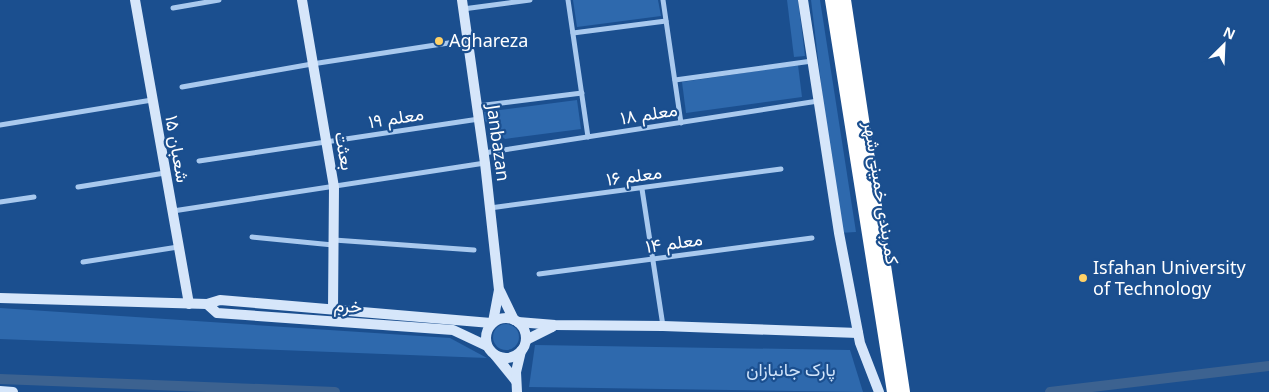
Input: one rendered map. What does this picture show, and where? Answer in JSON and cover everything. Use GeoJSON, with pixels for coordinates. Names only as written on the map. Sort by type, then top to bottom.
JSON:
{"type":"FeatureCollection","features":[{"type":"Feature","properties":{"kind":"highway","name":"کمربندی خمینی شهر"},"geometry":{"type":"LineString","coordinates":[[832,0],[892,349],[904,392]]}},
{"type":"Feature","properties":{"kind":"highway","name":"کمربندی خمینی شهر"},"geometry":{"type":"LineString","coordinates":[[844,0],[892,349],[894,392]]}},
{"type":"Feature","properties":{"kind":"street","name":"۱۵ شعبان"},"geometry":{"type":"LineString","coordinates":[[135,0],[189,304]]}},
{"type":"Feature","properties":{"kind":"street"},"geometry":{"type":"LineString","coordinates":[[172,8],[219,0]]}},
{"type":"Feature","properties":{"kind":"street","name":"بعثت"},"geometry":{"type":"LineString","coordinates":[[302,0],[334,186],[333,309]]}},
{"type":"Feature","properties":{"kind":"street"},"geometry":{"type":"LineString","coordinates":[[463,5],[530,0]]}},
{"type":"Feature","properties":{"kind":"street"},"geometry":{"type":"LineString","coordinates":[[568,0],[588,137]]}},
{"type":"Feature","properties":{"kind":"street"},"geometry":{"type":"LineString","coordinates":[[663,0],[681,123]]}},
{"type":"Feature","properties":{"kind":"street"},"geometry":{"type":"LineString","coordinates":[[803,0],[839,233],[858,333],[879,392]]}},
{"type":"Feature","properties":{"kind":"street","name":"Janbazan"},"geometry":{"type":"LineString","coordinates":[[463,5],[484,158],[499,290]]}},
{"type":"Feature","properties":{"kind":"street"},"geometry":{"type":"LineString","coordinates":[[573,33],[666,21]]}},
{"type":"Feature","properties":{"kind":"street"},"geometry":{"type":"LineString","coordinates":[[182,87],[312,64],[468,40]]}},
{"type":"Feature","properties":{"kind":"street"},"geometry":{"type":"LineString","coordinates":[[675,80],[812,61]]}},
{"type":"Feature","properties":{"kind":"street"},"geometry":{"type":"LineString","coordinates":[[477,106],[582,93]]}},
{"type":"Feature","properties":{"kind":"street"},"geometry":{"type":"LineString","coordinates":[[0,125],[152,100]]}},
{"type":"Feature","properties":{"kind":"street","name":"معلم ۱۸"},"geometry":{"type":"LineString","coordinates":[[172,211],[334,186],[588,137],[818,100]]}},
{"type":"Feature","properties":{"kind":"street","name":"معلم ۱۹"},"geometry":{"type":"LineString","coordinates":[[199,161],[478,119]]}},
{"type":"Feature","properties":{"kind":"street","name":"معلم ۱۶"},"geometry":{"type":"LineString","coordinates":[[490,208],[782,169]]}},
{"type":"Feature","properties":{"kind":"street"},"geometry":{"type":"LineString","coordinates":[[78,187],[165,173]]}},
{"type":"Feature","properties":{"kind":"street"},"geometry":{"type":"LineString","coordinates":[[642,189],[663,326]]}},
{"type":"Feature","properties":{"kind":"street"},"geometry":{"type":"LineString","coordinates":[[0,202],[34,197]]}},
{"type":"Feature","properties":{"kind":"street"},"geometry":{"type":"LineString","coordinates":[[252,238],[474,250]]}},
{"type":"Feature","properties":{"kind":"street","name":"معلم ۱۴"},"geometry":{"type":"LineString","coordinates":[[539,274],[812,238]]}},
{"type":"Feature","properties":{"kind":"street"},"geometry":{"type":"LineString","coordinates":[[83,262],[179,247]]}},
{"type":"Feature","properties":{"kind":"street"},"geometry":{"type":"LineString","coordinates":[[499,290],[516,321],[526,333],[516,381],[518,392]]}},
{"type":"Feature","properties":{"kind":"street"},"geometry":{"type":"LineString","coordinates":[[499,290],[492,323],[486,333],[487,346],[516,381]]}},
{"type":"Feature","properties":{"kind":"street","name":"خرم"},"geometry":{"type":"LineString","coordinates":[[0,298],[189,304],[206,304],[220,300],[492,323]]}},
{"type":"Feature","properties":{"kind":"street","name":"خرم"},"geometry":{"type":"LineString","coordinates":[[206,304],[217,313],[453,330],[487,346]]}},
{"type":"Feature","properties":{"kind":"street"},"geometry":{"type":"LineString","coordinates":[[492,323],[504,317],[516,321],[555,325],[663,326],[858,333]]}},
{"type":"Feature","properties":{"kind":"street"},"geometry":{"type":"LineString","coordinates":[[453,320],[453,330]]}},
{"type":"Feature","properties":{"kind":"street"},"geometry":{"type":"LineString","coordinates":[[526,340],[555,325]]}},
{"type":"Feature","properties":{"kind":"street"},"geometry":{"type":"LineString","coordinates":[[495,355],[508,358],[522,350]]}},
{"type":"Feature","properties":{"kind":"street"},"geometry":{"type":"LineString","coordinates":[[0,392],[13,392]]}},
{"type":"Feature","properties":{"kind":"green space"},"geometry":{"type":"Polygon","coordinates":[[[573,0],[658,0],[661,16],[577,27],[573,0]]]}},
{"type":"Feature","properties":{"kind":"green space"},"geometry":{"type":"Polygon","coordinates":[[[787,0],[798,0],[805,56],[794,57],[787,0]]]}},
{"type":"Feature","properties":{"kind":"green space"},"geometry":{"type":"Polygon","coordinates":[[[811,0],[820,0],[856,232],[839,233],[811,0]]]}},
{"type":"Feature","properties":{"kind":"green space"},"geometry":{"type":"Polygon","coordinates":[[[798,65],[802,97],[686,113],[682,82],[798,65]]]}},
{"type":"Feature","properties":{"kind":"green space"},"geometry":{"type":"Polygon","coordinates":[[[577,100],[581,129],[505,139],[485,121],[484,112],[577,100]]]}},
{"type":"Feature","properties":{"kind":"green space"},"geometry":{"type":"Polygon","coordinates":[[[0,308],[450,338],[487,358],[0,339],[0,308]]]}},
{"type":"Feature","properties":{"kind":"green space"},"geometry":{"type":"Polygon","coordinates":[[[506,324],[515,328],[519,337],[515,346],[506,350],[497,346],[493,337],[497,328],[506,324]]]}},
{"type":"Feature","properties":{"kind":"green space","name":"پارک جانبازان"},"geometry":{"type":"Polygon","coordinates":[[[535,345],[850,350],[863,392],[529,387],[535,345]]]}},
{"type":"Feature","properties":{"kind":"waterway"},"geometry":{"type":"LineString","coordinates":[[1050,392],[1269,366]]}},
{"type":"Feature","properties":{"kind":"waterway"},"geometry":{"type":"LineString","coordinates":[[0,379],[335,392]]}},
{"type":"Feature","properties":{"kind":"place","name":"Aghareza"},"geometry":{"type":"Point","coordinates":[439,41]}},
{"type":"Feature","properties":{"kind":"place","name":"Isfahan University of Technology"},"geometry":{"type":"Point","coordinates":[1083,278]}}]}
